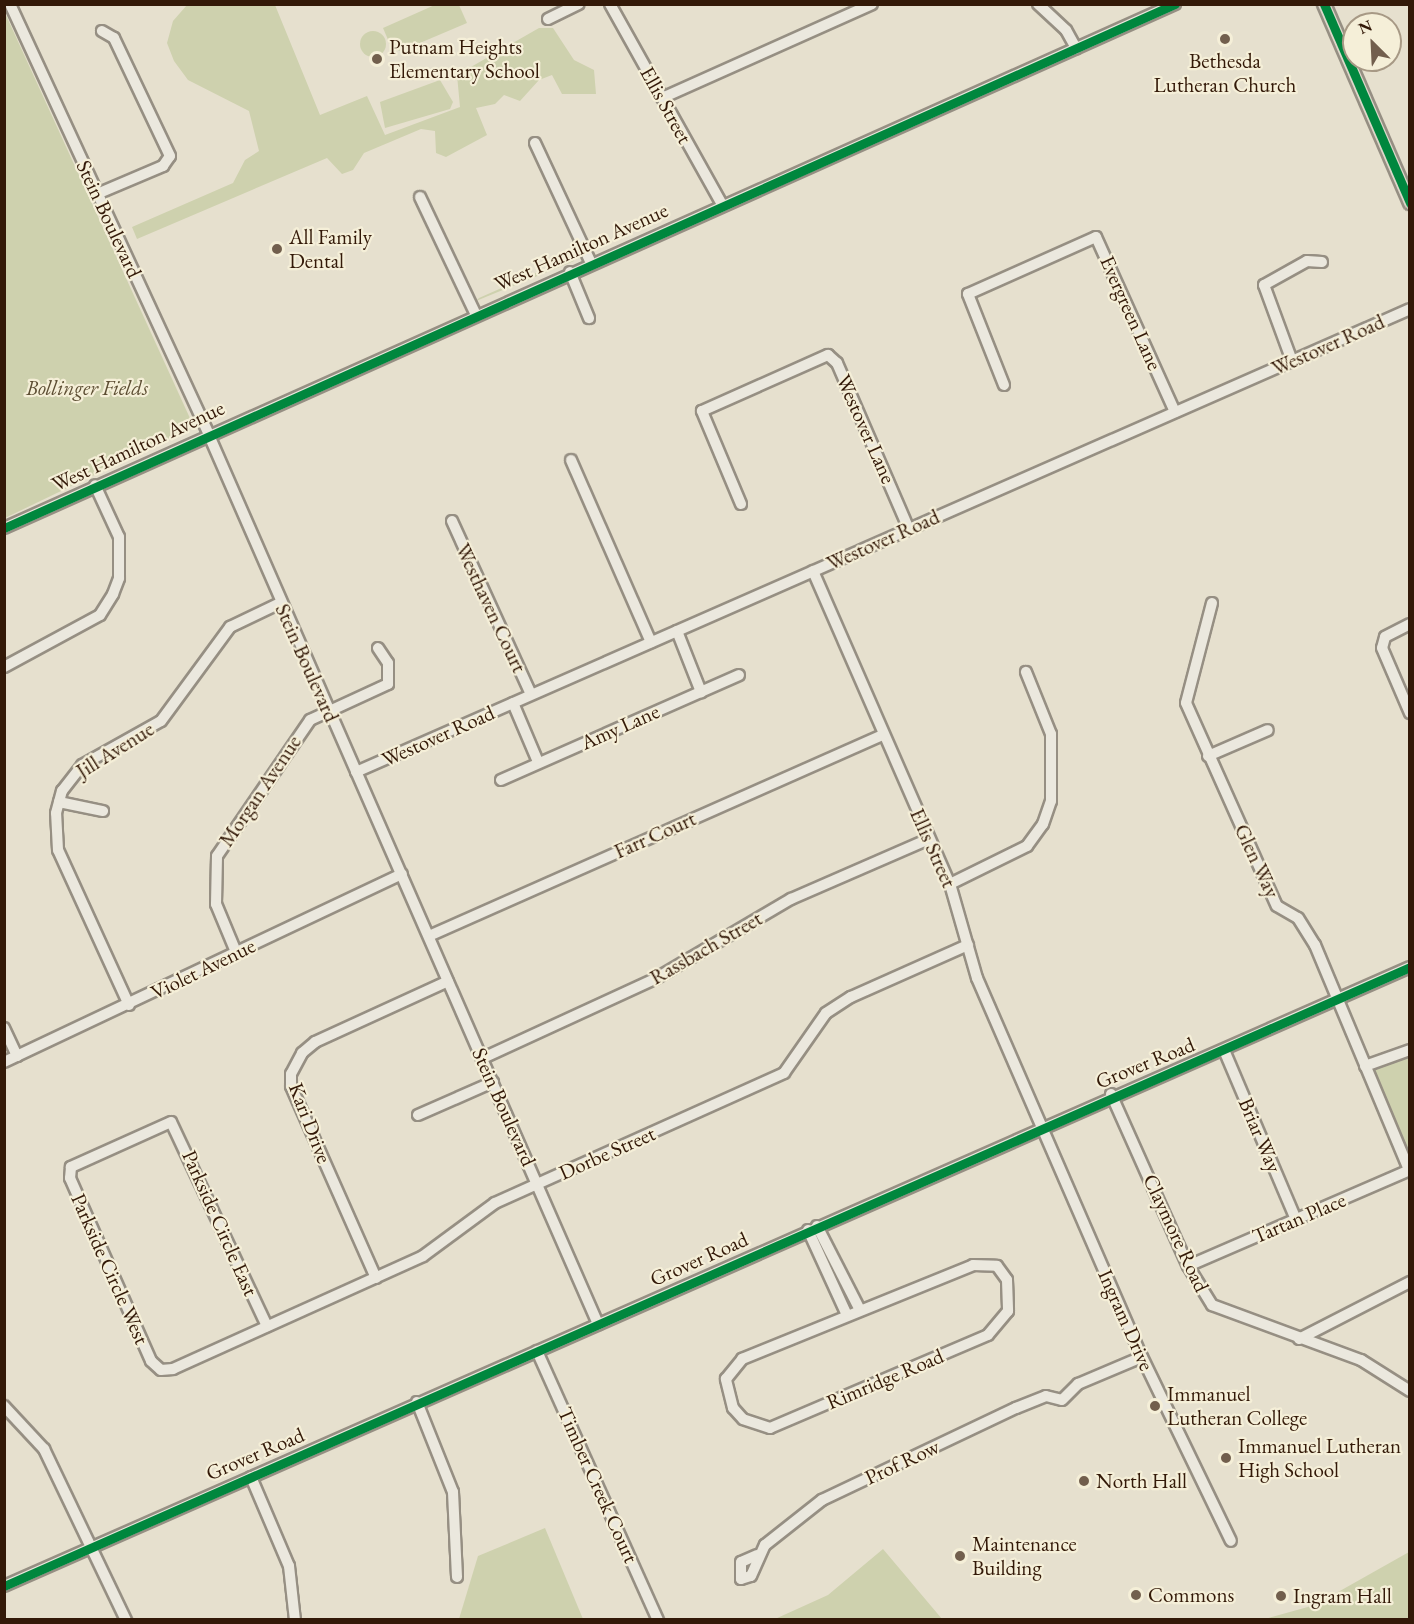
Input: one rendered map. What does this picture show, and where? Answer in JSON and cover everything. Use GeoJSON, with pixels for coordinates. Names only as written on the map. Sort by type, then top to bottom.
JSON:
{"type":"FeatureCollection","features":[{"type":"Feature","properties":{"kind":"main road"},"geometry":{"type":"LineString","coordinates":[[1324,4],[1410,203]]}},
{"type":"Feature","properties":{"kind":"street","name":"Stein Boulevard"},"geometry":{"type":"LineString","coordinates":[[10,4],[207,433],[598,1324]]}},
{"type":"Feature","properties":{"kind":"street"},"geometry":{"type":"LineString","coordinates":[[548,19],[579,4]]}},
{"type":"Feature","properties":{"kind":"street","name":"Ellis Street"},"geometry":{"type":"LineString","coordinates":[[610,4],[722,204]]}},
{"type":"Feature","properties":{"kind":"street"},"geometry":{"type":"LineString","coordinates":[[662,98],[872,4]]}},
{"type":"Feature","properties":{"kind":"street"},"geometry":{"type":"LineString","coordinates":[[1038,4],[1066,30],[1076,48]]}},
{"type":"Feature","properties":{"kind":"street","name":"West Hamilton Avenue"},"geometry":{"type":"LineString","coordinates":[[4,528],[207,433],[1175,4]]}},
{"type":"Feature","properties":{"kind":"street"},"geometry":{"type":"LineString","coordinates":[[97,194],[163,166],[170,156],[114,38],[102,31]]}},
{"type":"Feature","properties":{"kind":"street"},"geometry":{"type":"LineString","coordinates":[[535,143],[591,263]]}},
{"type":"Feature","properties":{"kind":"street"},"geometry":{"type":"LineString","coordinates":[[420,196],[475,314]]}},
{"type":"Feature","properties":{"kind":"street","name":"Evergreen Lane"},"geometry":{"type":"LineString","coordinates":[[1004,385],[968,294],[1096,237],[1175,412]]}},
{"type":"Feature","properties":{"kind":"street"},"geometry":{"type":"LineString","coordinates":[[1292,361],[1264,285],[1307,261],[1322,262]]}},
{"type":"Feature","properties":{"kind":"street"},"geometry":{"type":"LineString","coordinates":[[570,273],[589,318]]}},
{"type":"Feature","properties":{"kind":"street","name":"Westover Road"},"geometry":{"type":"LineString","coordinates":[[356,772],[1410,309]]}},
{"type":"Feature","properties":{"kind":"street","name":"Westover Lane"},"geometry":{"type":"LineString","coordinates":[[741,504],[702,411],[828,356],[837,363],[909,529]]}},
{"type":"Feature","properties":{"kind":"street"},"geometry":{"type":"LineString","coordinates":[[571,460],[651,642]]}},
{"type":"Feature","properties":{"kind":"street"},"geometry":{"type":"LineString","coordinates":[[4,667],[100,615],[113,594],[119,578],[119,537],[95,485]]}},
{"type":"Feature","properties":{"kind":"street","name":"Westhaven Court"},"geometry":{"type":"LineString","coordinates":[[452,521],[531,694]]}},
{"type":"Feature","properties":{"kind":"street","name":"Ellis Street"},"geometry":{"type":"LineString","coordinates":[[813,571],[882,735],[950,884],[977,978],[1044,1128]]}},
{"type":"Feature","properties":{"kind":"street","name":"Jill Avenue"},"geometry":{"type":"LineString","coordinates":[[129,1005],[58,850],[59,802],[67,781],[82,765],[160,721],[230,627],[280,603]]}},
{"type":"Feature","properties":{"kind":"street","name":"Glen Way"},"geometry":{"type":"LineString","coordinates":[[1212,603],[1186,703],[1277,906],[1298,918],[1315,945],[1335,1000],[1409,1170]]}},
{"type":"Feature","properties":{"kind":"street"},"geometry":{"type":"LineString","coordinates":[[1410,624],[1385,637],[1382,648],[1410,713]]}},
{"type":"Feature","properties":{"kind":"street"},"geometry":{"type":"LineString","coordinates":[[677,631],[701,692]]}},
{"type":"Feature","properties":{"kind":"street","name":"Morgan Avenue"},"geometry":{"type":"LineString","coordinates":[[236,952],[216,904],[218,856],[296,735],[328,712],[388,684],[388,663],[378,648]]}},
{"type":"Feature","properties":{"kind":"street"},"geometry":{"type":"LineString","coordinates":[[950,884],[1027,846],[1043,824],[1051,801],[1051,734],[1026,672]]}},
{"type":"Feature","properties":{"kind":"street","name":"Amy Lane"},"geometry":{"type":"LineString","coordinates":[[501,780],[739,675]]}},
{"type":"Feature","properties":{"kind":"street"},"geometry":{"type":"LineString","coordinates":[[513,703],[538,762]]}},
{"type":"Feature","properties":{"kind":"street"},"geometry":{"type":"LineString","coordinates":[[1208,756],[1268,730]]}},
{"type":"Feature","properties":{"kind":"street","name":"Farr Court"},"geometry":{"type":"LineString","coordinates":[[429,936],[882,735]]}},
{"type":"Feature","properties":{"kind":"street"},"geometry":{"type":"LineString","coordinates":[[59,802],[103,811]]}},
{"type":"Feature","properties":{"kind":"street","name":"Rassbach Street"},"geometry":{"type":"LineString","coordinates":[[483,1058],[655,979],[791,899],[929,839]]}},
{"type":"Feature","properties":{"kind":"street","name":"Violet Avenue"},"geometry":{"type":"LineString","coordinates":[[4,1062],[129,1005],[402,874]]}},
{"type":"Feature","properties":{"kind":"street","name":"Dorbe Street"},"geometry":{"type":"LineString","coordinates":[[161,1370],[173,1369],[423,1256],[495,1203],[784,1073],[826,1013],[851,997],[968,945]]}},
{"type":"Feature","properties":{"kind":"street","name":"Grover Road"},"geometry":{"type":"LineString","coordinates":[[4,1586],[89,1545],[251,1477],[1044,1128],[1111,1094],[1224,1050],[1410,967]]}},
{"type":"Feature","properties":{"kind":"street","name":"Kari Drive"},"geometry":{"type":"LineString","coordinates":[[376,1278],[291,1086],[291,1074],[302,1053],[315,1042],[448,981]]}},
{"type":"Feature","properties":{"kind":"street"},"geometry":{"type":"LineString","coordinates":[[4,1028],[17,1056]]}},
{"type":"Feature","properties":{"kind":"street","name":"Briar Way"},"geometry":{"type":"LineString","coordinates":[[1224,1050],[1296,1220]]}},
{"type":"Feature","properties":{"kind":"street"},"geometry":{"type":"LineString","coordinates":[[1365,1066],[1410,1050]]}},
{"type":"Feature","properties":{"kind":"street"},"geometry":{"type":"LineString","coordinates":[[418,1115],[493,1082]]}},
{"type":"Feature","properties":{"kind":"street","name":"Claymore Road"},"geometry":{"type":"LineString","coordinates":[[1111,1094],[1188,1266],[1212,1305],[1361,1360],[1410,1391]]}},
{"type":"Feature","properties":{"kind":"street","name":"Parkside Circle East"},"geometry":{"type":"LineString","coordinates":[[171,1122],[267,1326]]}},
{"type":"Feature","properties":{"kind":"street","name":"Parkside Circle West"},"geometry":{"type":"LineString","coordinates":[[161,1370],[151,1361],[70,1178],[79,1159],[171,1122]]}},
{"type":"Feature","properties":{"kind":"street","name":"Ingram Drive"},"geometry":{"type":"LineString","coordinates":[[1044,1128],[1142,1358],[1231,1541]]}},
{"type":"Feature","properties":{"kind":"street","name":"Tartan Place"},"geometry":{"type":"LineString","coordinates":[[1188,1266],[1409,1170]]}},
{"type":"Feature","properties":{"kind":"street"},"geometry":{"type":"LineString","coordinates":[[813,1228],[859,1308]]}},
{"type":"Feature","properties":{"kind":"street"},"geometry":{"type":"LineString","coordinates":[[813,1228],[846,1313]]}},
{"type":"Feature","properties":{"kind":"street","name":"Rimridge Road"},"geometry":{"type":"LineString","coordinates":[[974,1265],[997,1266],[1007,1280],[1008,1311],[988,1335],[770,1428],[743,1419],[726,1392],[731,1368],[846,1313],[974,1265]]}},
{"type":"Feature","properties":{"kind":"street"},"geometry":{"type":"LineString","coordinates":[[1299,1339],[1410,1282]]}},
{"type":"Feature","properties":{"kind":"street","name":"Timber Creek Court"},"geometry":{"type":"LineString","coordinates":[[537,1351],[658,1620]]}},
{"type":"Feature","properties":{"kind":"street","name":"Prof Row"},"geometry":{"type":"LineString","coordinates":[[758,1555],[822,1500],[1016,1408],[1046,1396],[1062,1400],[1078,1384],[1142,1358]]}},
{"type":"Feature","properties":{"kind":"street"},"geometry":{"type":"LineString","coordinates":[[417,1402],[453,1492],[457,1577]]}},
{"type":"Feature","properties":{"kind":"street"},"geometry":{"type":"LineString","coordinates":[[4,1406],[44,1449],[126,1620]]}},
{"type":"Feature","properties":{"kind":"street"},"geometry":{"type":"LineString","coordinates":[[251,1477],[289,1566],[295,1620]]}},
{"type":"Feature","properties":{"kind":"green space"},"geometry":{"type":"Polygon","coordinates":[[[437,4],[459,5],[467,23],[401,51],[392,49],[383,28],[437,4]]]}},
{"type":"Feature","properties":{"kind":"green space"},"geometry":{"type":"Polygon","coordinates":[[[187,5],[275,5],[320,115],[367,96],[385,135],[460,107],[457,75],[539,28],[553,28],[574,60],[594,70],[596,94],[562,94],[552,75],[539,80],[520,101],[504,95],[495,104],[476,108],[487,135],[446,157],[436,153],[435,131],[421,129],[364,153],[353,170],[342,174],[327,158],[137,239],[132,227],[233,183],[245,160],[259,151],[249,111],[188,80],[174,61],[167,43],[173,21],[187,5]]]}},
{"type":"Feature","properties":{"kind":"green space","name":"Bollinger Fields"},"geometry":{"type":"Polygon","coordinates":[[[5,13],[194,427],[5,518],[5,13]]]}},
{"type":"Feature","properties":{"kind":"green space"},"geometry":{"type":"Polygon","coordinates":[[[373,31],[382,35],[386,44],[382,53],[373,57],[364,53],[360,44],[364,35],[373,31]]]}},
{"type":"Feature","properties":{"kind":"green space"},"geometry":{"type":"Polygon","coordinates":[[[440,80],[453,102],[450,109],[385,128],[380,102],[440,80]]]}},
{"type":"Feature","properties":{"kind":"green space"},"geometry":{"type":"Polygon","coordinates":[[[572,257],[574,261],[476,301],[479,298],[572,257]]]}},
{"type":"Feature","properties":{"kind":"green space"},"geometry":{"type":"Polygon","coordinates":[[[1409,1050],[1410,1170],[1365,1067],[1409,1050]]]}},
{"type":"Feature","properties":{"kind":"green space"},"geometry":{"type":"Polygon","coordinates":[[[545,1528],[583,1619],[459,1619],[478,1556],[545,1528]]]}},
{"type":"Feature","properties":{"kind":"green space"},"geometry":{"type":"Polygon","coordinates":[[[883,1549],[942,1619],[775,1619],[828,1595],[883,1549]]]}},
{"type":"Feature","properties":{"kind":"green space"},"geometry":{"type":"Polygon","coordinates":[[[1409,1552],[1409,1619],[1265,1619],[1315,1605],[1409,1552]]]}},
{"type":"Feature","properties":{"kind":"cycle path"},"geometry":{"type":"LineString","coordinates":[[4,528],[1175,4]]}},
{"type":"Feature","properties":{"kind":"cycle path"},"geometry":{"type":"LineString","coordinates":[[1324,4],[1410,203]]}},
{"type":"Feature","properties":{"kind":"cycle path"},"geometry":{"type":"LineString","coordinates":[[4,1586],[1410,967]]}},
{"type":"Feature","properties":{"kind":"place","name":"Bethesda Lutheran Church"},"geometry":{"type":"Point","coordinates":[1225,39]}},
{"type":"Feature","properties":{"kind":"place","name":"Putnam Heights Elementary School"},"geometry":{"type":"Point","coordinates":[377,59]}},
{"type":"Feature","properties":{"kind":"place","name":"All Family Dental"},"geometry":{"type":"Point","coordinates":[277,249]}},
{"type":"Feature","properties":{"kind":"place","name":"Immanuel Lutheran College"},"geometry":{"type":"Point","coordinates":[1155,1406]}},
{"type":"Feature","properties":{"kind":"place","name":"Immanuel Lutheran High School"},"geometry":{"type":"Point","coordinates":[1226,1458]}},
{"type":"Feature","properties":{"kind":"place","name":"North Hall"},"geometry":{"type":"Point","coordinates":[1084,1481]}},
{"type":"Feature","properties":{"kind":"place","name":"Maintenance Building"},"geometry":{"type":"Point","coordinates":[960,1556]}},
{"type":"Feature","properties":{"kind":"place","name":"Commons"},"geometry":{"type":"Point","coordinates":[1136,1595]}},
{"type":"Feature","properties":{"kind":"place","name":"Ingram Hall"},"geometry":{"type":"Point","coordinates":[1281,1596]}}]}
